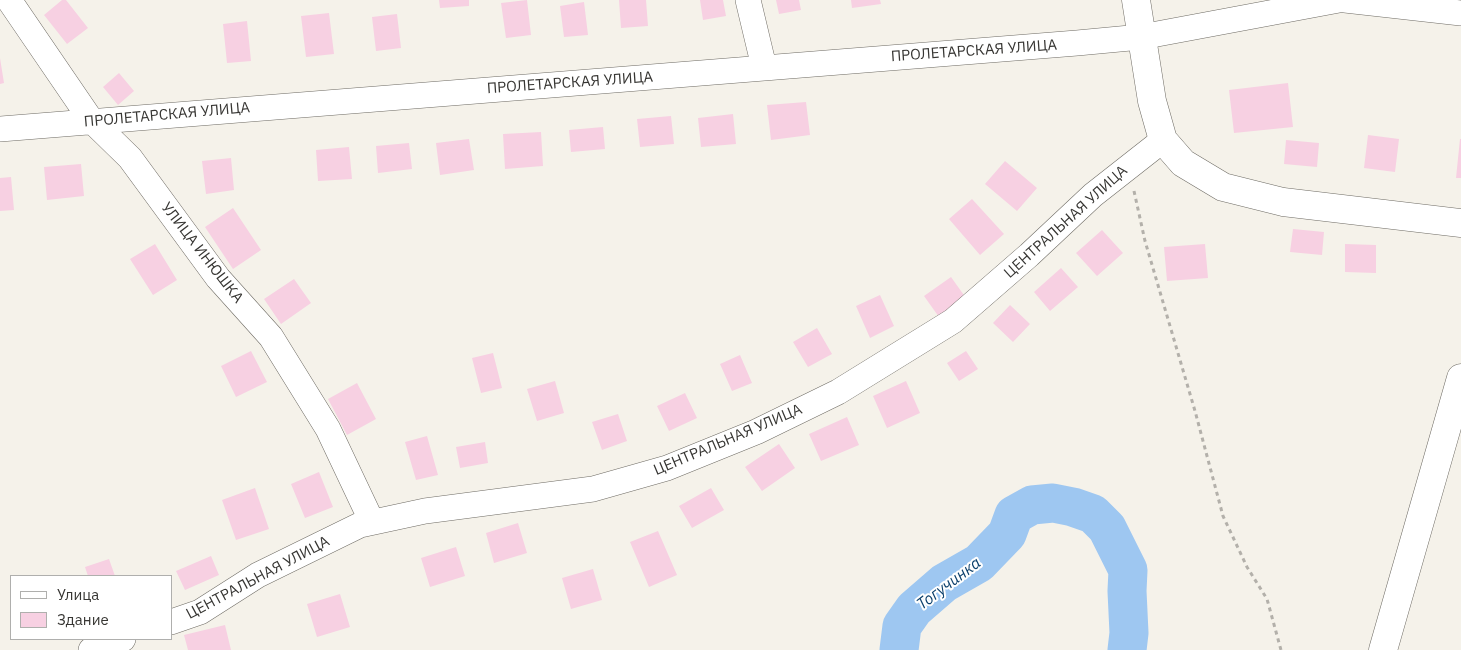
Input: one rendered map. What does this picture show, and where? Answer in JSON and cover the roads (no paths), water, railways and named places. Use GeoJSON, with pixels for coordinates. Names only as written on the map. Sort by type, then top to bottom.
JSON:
{"type":"FeatureCollection","features":[{"type":"Feature","properties":{"kind":"street","name":"УЛИЦА ИНЮШКА"},"geometry":{"type":"LineString","coordinates":[[9,0],[92,120],[130,158],[218,278],[271,337],[328,429],[372,522]]}},
{"type":"Feature","properties":{"kind":"street"},"geometry":{"type":"LineString","coordinates":[[748,0],[764,68]]}},
{"type":"Feature","properties":{"kind":"street"},"geometry":{"type":"LineString","coordinates":[[1136,0],[1152,101],[1163,140],[1183,163],[1223,187],[1283,202],[1461,223]]}},
{"type":"Feature","properties":{"kind":"street","name":"ПРОЛЕТАРСКАЯ УЛИЦА"},"geometry":{"type":"LineString","coordinates":[[0,128],[1141,37],[1339,0]]}},
{"type":"Feature","properties":{"kind":"street"},"geometry":{"type":"LineString","coordinates":[[1345,0],[1461,13]]}},
{"type":"Feature","properties":{"kind":"street","name":"ЦЕНТРАЛЬНАЯ УЛИЦА"},"geometry":{"type":"LineString","coordinates":[[172,622],[200,612],[258,575],[360,525],[425,511],[593,489],[667,468],[756,432],[838,392],[953,322],[1029,256],[1092,195],[1163,140]]}},
{"type":"Feature","properties":{"kind":"street"},"geometry":{"type":"LineString","coordinates":[[1383,650],[1461,378]]}},
{"type":"Feature","properties":{"kind":"street"},"geometry":{"type":"LineString","coordinates":[[91,650],[120,640]]}},
{"type":"Feature","properties":{"kind":"waterway","name":"Тогучинка"},"geometry":{"type":"LineString","coordinates":[[899,650],[902,626],[914,609],[944,583],[979,563],[1007,534],[1014,515],[1032,505],[1053,503],[1093,514],[1107,528],[1128,570],[1129,633],[1127,650]]}}]}
